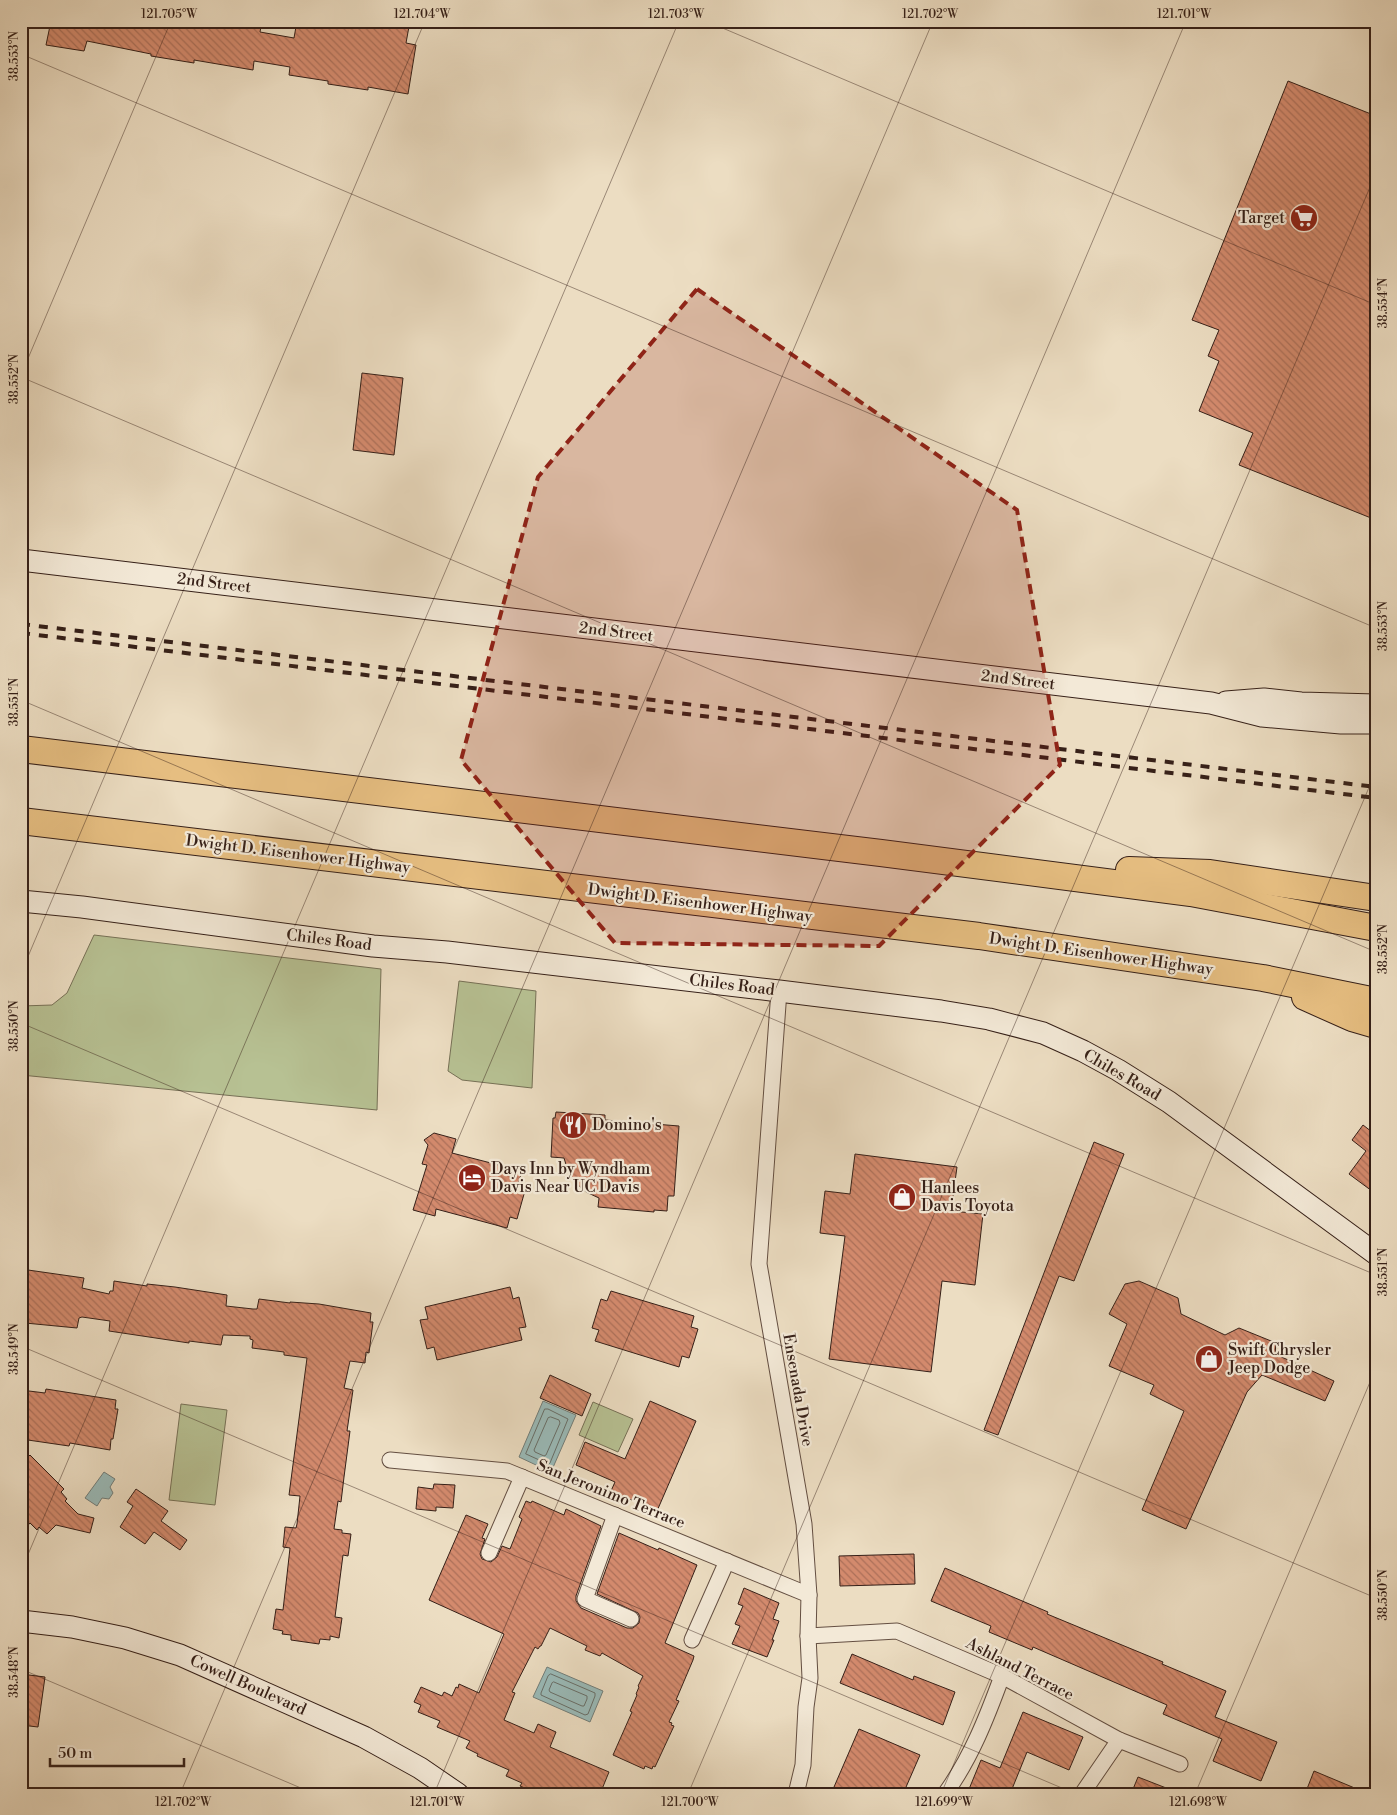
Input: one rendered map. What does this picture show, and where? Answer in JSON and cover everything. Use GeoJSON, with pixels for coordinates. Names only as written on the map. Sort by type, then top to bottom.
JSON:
{"type":"FeatureCollection","features":[{"type":"Feature","properties":{"kind":"highway"},"geometry":{"type":"LineString","coordinates":[[21,749],[881,853],[1191,893],[1376,928]]}},
{"type":"Feature","properties":{"kind":"highway","name":"Dwight D. Eisenhower Highway"},"geometry":{"type":"LineString","coordinates":[[21,821],[969,935],[1263,978],[1376,1001]]}},
{"type":"Feature","properties":{"kind":"highway"},"geometry":{"type":"LineString","coordinates":[[881,853],[1039,866],[1210,873],[1376,898]]}},
{"type":"Feature","properties":{"kind":"highway"},"geometry":{"type":"LineString","coordinates":[[1263,978],[1352,1018],[1376,1025]]}},
{"type":"Feature","properties":{"kind":"street","name":"2nd Street"},"geometry":{"type":"LineString","coordinates":[[21,560],[1211,703],[1262,716],[1341,724],[1376,723]]}},
{"type":"Feature","properties":{"kind":"street","name":"2nd Street"},"geometry":{"type":"LineString","coordinates":[[1211,703],[1264,699],[1301,703],[1376,705]]}},
{"type":"Feature","properties":{"kind":"street","name":"Chiles Road"},"geometry":{"type":"LineString","coordinates":[[21,900],[373,946],[446,952],[941,1011],[989,1019],[1043,1033],[1118,1070],[1169,1102],[1376,1254]]}},
{"type":"Feature","properties":{"kind":"street","name":"Ensenada Drive"},"geometry":{"type":"LineString","coordinates":[[780,991],[759,1264],[804,1524],[809,1595],[810,1678],[806,1707],[804,1765],[796,1794]]}},
{"type":"Feature","properties":{"kind":"street","name":"San Jeronimo Terrace"},"geometry":{"type":"LineString","coordinates":[[390,1460],[507,1471],[809,1595]]}},
{"type":"Feature","properties":{"kind":"street"},"geometry":{"type":"LineString","coordinates":[[489,1554],[522,1477]]}},
{"type":"Feature","properties":{"kind":"street"},"geometry":{"type":"LineString","coordinates":[[614,1515],[584,1599],[630,1619]]}},
{"type":"Feature","properties":{"kind":"street"},"geometry":{"type":"LineString","coordinates":[[692,1640],[727,1561]]}},
{"type":"Feature","properties":{"kind":"street","name":"Cowell Boulevard"},"geometry":{"type":"LineString","coordinates":[[21,1621],[72,1626],[125,1638],[180,1655],[364,1737],[420,1768],[458,1794]]}},
{"type":"Feature","properties":{"kind":"street","name":"Ashland Terrace"},"geometry":{"type":"LineString","coordinates":[[808,1636],[897,1631],[1002,1676],[1119,1740],[1180,1764]]}},
{"type":"Feature","properties":{"kind":"street"},"geometry":{"type":"LineString","coordinates":[[946,1794],[957,1778],[982,1728],[1002,1676]]}},
{"type":"Feature","properties":{"kind":"street"},"geometry":{"type":"LineString","coordinates":[[1082,1794],[1119,1740]]}},
{"type":"Feature","properties":{"kind":"highlighted area"},"geometry":{"type":"Polygon","coordinates":[[[697,289],[1017,510],[1060,765],[879,946],[615,943],[461,760],[538,477],[697,289]]]}},
{"type":"Feature","properties":{"kind":"green space"},"geometry":{"type":"Polygon","coordinates":[[[94,935],[381,969],[377,1110],[21,1075],[21,1006],[52,1005],[67,993],[94,935]]]}},
{"type":"Feature","properties":{"kind":"green space"},"geometry":{"type":"Polygon","coordinates":[[[459,981],[536,991],[532,1088],[462,1080],[448,1071],[459,981]]]}},
{"type":"Feature","properties":{"kind":"green space"},"geometry":{"type":"Polygon","coordinates":[[[593,1402],[633,1419],[618,1452],[579,1435],[593,1402]]]}},
{"type":"Feature","properties":{"kind":"green space"},"geometry":{"type":"Polygon","coordinates":[[[181,1404],[227,1410],[215,1505],[169,1500],[181,1404]]]}},
{"type":"Feature","properties":{"kind":"water"},"geometry":{"type":"Polygon","coordinates":[[[543,1401],[576,1415],[551,1472],[519,1457],[543,1401]]]}},
{"type":"Feature","properties":{"kind":"water"},"geometry":{"type":"Polygon","coordinates":[[[104,1472],[115,1479],[110,1487],[113,1493],[109,1499],[102,1498],[97,1506],[85,1498],[104,1472]]]}},
{"type":"Feature","properties":{"kind":"water"},"geometry":{"type":"Polygon","coordinates":[[[547,1667],[603,1691],[590,1722],[533,1697],[547,1667]]]}},
{"type":"Feature","properties":{"kind":"building"},"geometry":{"type":"Polygon","coordinates":[[[51,21],[262,21],[260,32],[294,38],[297,21],[410,21],[406,43],[416,45],[408,94],[368,87],[368,90],[328,84],[328,81],[289,75],[290,67],[254,61],[253,70],[194,60],[194,63],[151,56],[151,54],[87,41],[84,51],[46,45],[51,21]]]}},
{"type":"Feature","properties":{"kind":"building","name":"Target"},"geometry":{"type":"Polygon","coordinates":[[[1288,81],[1376,116],[1376,520],[1239,465],[1253,433],[1199,411],[1219,361],[1208,356],[1219,330],[1192,320],[1288,81]]]}},
{"type":"Feature","properties":{"kind":"building"},"geometry":{"type":"Polygon","coordinates":[[[362,373],[403,378],[394,455],[353,450],[362,373]]]}},
{"type":"Feature","properties":{"kind":"building"},"geometry":{"type":"Polygon","coordinates":[[[556,1112],[605,1115],[605,1120],[679,1126],[674,1196],[668,1196],[667,1211],[654,1210],[654,1212],[598,1207],[599,1198],[586,1192],[576,1183],[568,1171],[564,1158],[551,1157],[553,1118],[555,1118],[556,1112]]]}},
{"type":"Feature","properties":{"kind":"building"},"geometry":{"type":"Polygon","coordinates":[[[1363,1125],[1376,1135],[1376,1194],[1349,1174],[1366,1151],[1352,1140],[1363,1125]]]}},
{"type":"Feature","properties":{"kind":"building","name":"Days Inn by Wyndham Davis Near UC Davis"},"geometry":{"type":"Polygon","coordinates":[[[434,1133],[456,1139],[452,1153],[522,1171],[518,1185],[526,1187],[517,1219],[510,1217],[507,1228],[436,1209],[435,1216],[413,1210],[427,1165],[422,1164],[428,1145],[424,1140],[434,1133]]]}},
{"type":"Feature","properties":{"kind":"building"},"geometry":{"type":"Polygon","coordinates":[[[1094,1142],[1124,1154],[1074,1281],[1059,1276],[998,1435],[984,1430],[1094,1142]]]}},
{"type":"Feature","properties":{"kind":"building"},"geometry":{"type":"Polygon","coordinates":[[[855,1154],[957,1167],[951,1211],[983,1214],[975,1285],[942,1281],[931,1372],[829,1359],[845,1236],[820,1233],[825,1191],[850,1194],[855,1154]]]}},
{"type":"Feature","properties":{"kind":"building"},"geometry":{"type":"Polygon","coordinates":[[[21,1269],[84,1278],[82,1288],[109,1294],[110,1291],[113,1291],[114,1281],[147,1286],[147,1284],[175,1287],[227,1295],[226,1306],[257,1309],[259,1299],[319,1304],[371,1313],[370,1322],[373,1322],[369,1353],[366,1352],[365,1363],[350,1361],[344,1388],[353,1390],[347,1431],[350,1431],[341,1502],[338,1501],[334,1529],[342,1530],[342,1533],[351,1534],[348,1556],[343,1555],[335,1617],[342,1618],[339,1638],[330,1636],[330,1640],[320,1639],[319,1644],[291,1640],[291,1635],[282,1634],[283,1631],[273,1629],[276,1609],[283,1610],[290,1548],[283,1547],[285,1527],[296,1528],[297,1524],[300,1496],[289,1495],[307,1358],[284,1355],[284,1352],[252,1348],[253,1340],[250,1339],[250,1336],[223,1335],[221,1345],[189,1341],[189,1343],[109,1331],[110,1321],[82,1317],[79,1318],[77,1328],[25,1323],[28,1307],[21,1306],[21,1269]]]}},
{"type":"Feature","properties":{"kind":"building"},"geometry":{"type":"Polygon","coordinates":[[[1139,1281],[1178,1298],[1181,1314],[1225,1335],[1239,1328],[1276,1343],[1275,1354],[1334,1381],[1325,1401],[1262,1375],[1247,1392],[1186,1529],[1142,1510],[1184,1411],[1150,1394],[1154,1385],[1109,1366],[1127,1324],[1109,1314],[1125,1284],[1139,1281]]]}},
{"type":"Feature","properties":{"kind":"building"},"geometry":{"type":"Polygon","coordinates":[[[510,1287],[513,1299],[519,1297],[526,1327],[519,1328],[522,1340],[437,1360],[434,1347],[427,1349],[420,1320],[428,1319],[425,1307],[510,1287]]]}},
{"type":"Feature","properties":{"kind":"building"},"geometry":{"type":"Polygon","coordinates":[[[611,1291],[694,1316],[691,1327],[698,1329],[689,1358],[682,1356],[679,1367],[595,1341],[599,1330],[592,1328],[601,1299],[607,1301],[611,1291]]]}},
{"type":"Feature","properties":{"kind":"building"},"geometry":{"type":"Polygon","coordinates":[[[550,1375],[591,1394],[582,1416],[540,1398],[550,1375]]]}},
{"type":"Feature","properties":{"kind":"building"},"geometry":{"type":"Polygon","coordinates":[[[46,1389],[116,1400],[115,1409],[118,1409],[110,1450],[70,1443],[69,1446],[21,1439],[21,1390],[45,1393],[46,1389]]]}},
{"type":"Feature","properties":{"kind":"building"},"geometry":{"type":"Polygon","coordinates":[[[650,1401],[696,1421],[657,1511],[611,1491],[615,1482],[576,1465],[585,1442],[625,1459],[650,1401]]]}},
{"type":"Feature","properties":{"kind":"building"},"geometry":{"type":"Polygon","coordinates":[[[30,1455],[64,1489],[61,1492],[67,1499],[65,1501],[78,1514],[94,1518],[90,1533],[56,1525],[47,1534],[39,1527],[37,1530],[30,1523],[21,1533],[21,1464],[30,1455]]]}},
{"type":"Feature","properties":{"kind":"building"},"geometry":{"type":"Polygon","coordinates":[[[434,1484],[455,1485],[453,1508],[436,1507],[436,1511],[416,1509],[418,1487],[433,1489],[434,1484]]]}},
{"type":"Feature","properties":{"kind":"building"},"geometry":{"type":"Polygon","coordinates":[[[136,1489],[168,1511],[161,1521],[187,1540],[180,1550],[154,1532],[145,1544],[120,1527],[133,1506],[127,1502],[136,1489]]]}},
{"type":"Feature","properties":{"kind":"building"},"geometry":{"type":"Polygon","coordinates":[[[526,1501],[531,1503],[532,1501],[564,1515],[566,1509],[601,1526],[576,1596],[576,1601],[581,1608],[627,1628],[633,1628],[639,1623],[640,1617],[638,1613],[597,1594],[619,1533],[697,1565],[665,1643],[694,1656],[676,1700],[679,1701],[669,1722],[674,1726],[655,1767],[653,1766],[652,1769],[645,1766],[644,1769],[613,1755],[632,1712],[630,1711],[643,1676],[602,1653],[600,1656],[585,1650],[587,1646],[550,1628],[541,1646],[538,1649],[535,1647],[512,1692],[515,1693],[504,1720],[534,1733],[538,1724],[556,1732],[550,1747],[609,1772],[600,1794],[539,1794],[520,1786],[522,1783],[506,1776],[509,1770],[477,1756],[478,1754],[466,1748],[470,1741],[437,1727],[440,1721],[418,1712],[421,1705],[414,1702],[421,1687],[442,1696],[444,1692],[452,1696],[459,1684],[479,1693],[504,1634],[429,1600],[466,1515],[488,1524],[482,1538],[485,1539],[480,1554],[482,1559],[491,1562],[497,1557],[502,1546],[510,1549],[522,1519],[519,1517],[526,1501]]]}},
{"type":"Feature","properties":{"kind":"building"},"geometry":{"type":"Polygon","coordinates":[[[914,1554],[915,1584],[840,1586],[839,1556],[914,1554]]]}},
{"type":"Feature","properties":{"kind":"building"},"geometry":{"type":"Polygon","coordinates":[[[945,1568],[1226,1691],[1215,1717],[1277,1742],[1261,1781],[1213,1761],[1222,1739],[1163,1714],[1167,1705],[1033,1647],[1032,1650],[989,1632],[991,1626],[931,1601],[945,1568]]]}},
{"type":"Feature","properties":{"kind":"building"},"geometry":{"type":"Polygon","coordinates":[[[744,1588],[779,1603],[773,1619],[779,1621],[767,1657],[732,1644],[740,1626],[735,1624],[743,1606],[738,1604],[744,1588]]]}},
{"type":"Feature","properties":{"kind":"building"},"geometry":{"type":"Polygon","coordinates":[[[852,1654],[913,1680],[914,1676],[955,1692],[943,1725],[840,1683],[852,1654]]]}},
{"type":"Feature","properties":{"kind":"building"},"geometry":{"type":"Polygon","coordinates":[[[21,1674],[45,1677],[38,1727],[21,1725],[21,1674]]]}},
{"type":"Feature","properties":{"kind":"building"},"geometry":{"type":"Polygon","coordinates":[[[1023,1712],[1083,1737],[1069,1770],[1027,1752],[1010,1794],[967,1794],[981,1760],[1000,1768],[1023,1712]]]}},
{"type":"Feature","properties":{"kind":"building"},"geometry":{"type":"Polygon","coordinates":[[[859,1729],[920,1755],[903,1794],[831,1794],[859,1729]]]}},
{"type":"Feature","properties":{"kind":"building"},"geometry":{"type":"Polygon","coordinates":[[[1314,1771],[1369,1794],[1305,1794],[1314,1771]]]}},
{"type":"Feature","properties":{"kind":"building"},"geometry":{"type":"Polygon","coordinates":[[[1138,1777],[1179,1793],[1131,1794],[1138,1777]]]}},
{"type":"Feature","properties":{"kind":"railway"},"geometry":{"type":"LineString","coordinates":[[21,624],[1376,787]]}},
{"type":"Feature","properties":{"kind":"railway"},"geometry":{"type":"LineString","coordinates":[[21,633],[1376,798]]}},
{"type":"Feature","properties":{"kind":"place","name":"Target"},"geometry":{"type":"Point","coordinates":[1304,218]}},
{"type":"Feature","properties":{"kind":"place","name":"Domino's"},"geometry":{"type":"Point","coordinates":[573,1125]}},
{"type":"Feature","properties":{"kind":"place","name":"Days Inn by Wyndham Davis Near UC Davis"},"geometry":{"type":"Point","coordinates":[472,1178]}},
{"type":"Feature","properties":{"kind":"place","name":"Hanlees Davis Toyota"},"geometry":{"type":"Point","coordinates":[902,1197]}},
{"type":"Feature","properties":{"kind":"place","name":"Swift Chrysler Jeep Dodge"},"geometry":{"type":"Point","coordinates":[1209,1359]}}]}
